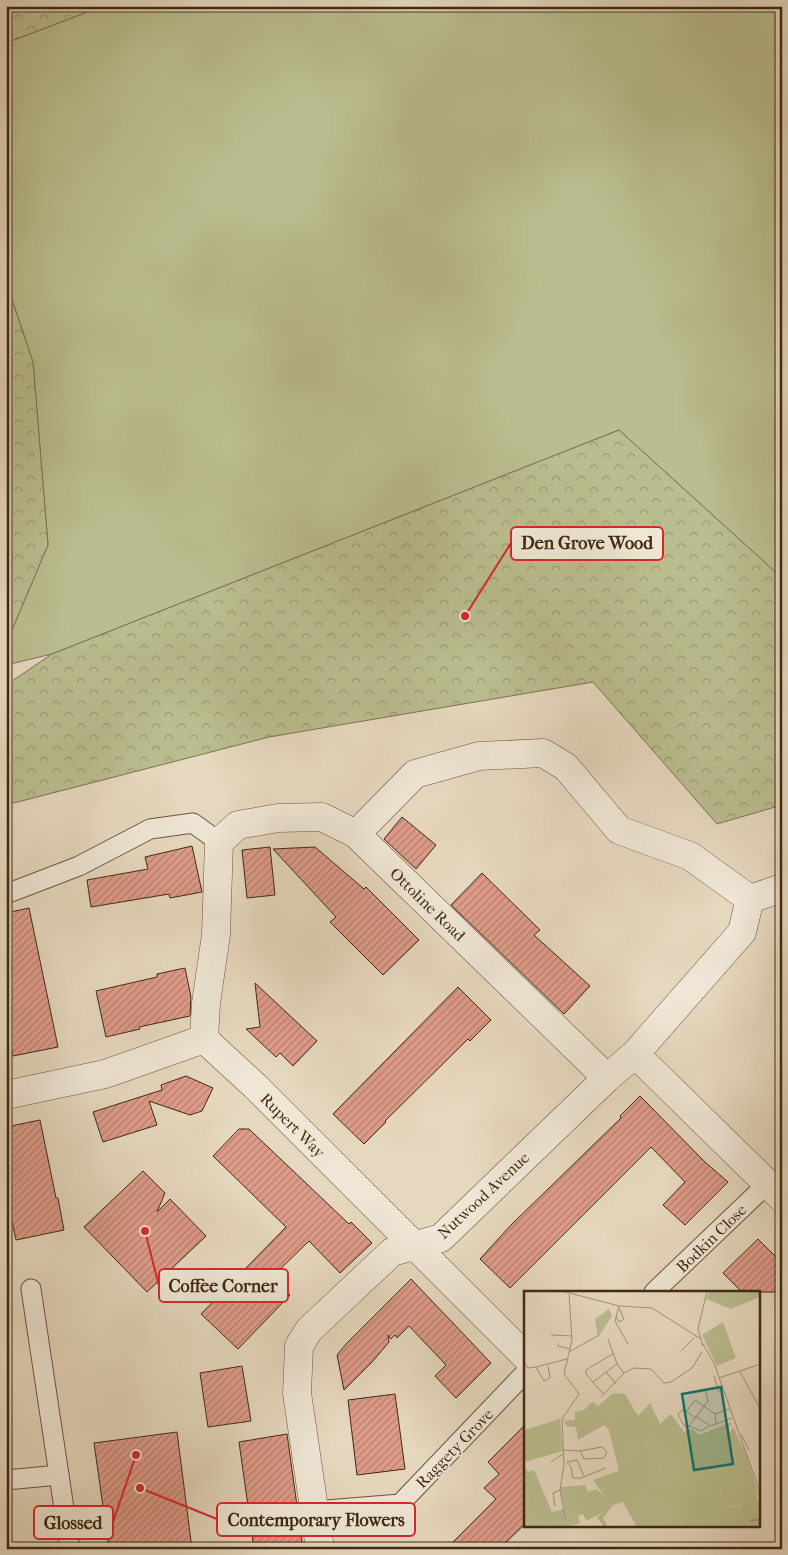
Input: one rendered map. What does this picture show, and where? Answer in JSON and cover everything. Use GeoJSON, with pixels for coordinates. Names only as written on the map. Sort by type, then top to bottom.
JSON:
{"type":"FeatureCollection","features":[{"type":"Feature","properties":{"kind":"street"},"geometry":{"type":"LineString","coordinates":[[356,834],[415,774],[479,756],[543,753],[566,767],[620,830],[690,856],[750,899],[782,888]]}},
{"type":"Feature","properties":{"kind":"street","name":"Ottoline Road"},"geometry":{"type":"LineString","coordinates":[[219,842],[238,825],[278,818],[322,817],[356,834],[607,1078]]}},
{"type":"Feature","properties":{"kind":"street"},"geometry":{"type":"LineString","coordinates":[[6,1095],[105,1074],[204,1039],[206,1002],[216,936],[219,842]]}},
{"type":"Feature","properties":{"kind":"street","name":"Nutwood Avenue"},"geometry":{"type":"LineString","coordinates":[[320,1549],[297,1393],[299,1346],[309,1330],[392,1252],[441,1238],[607,1078],[635,1054],[742,932],[750,899]]}},
{"type":"Feature","properties":{"kind":"street","name":"Rupert Way"},"geometry":{"type":"LineString","coordinates":[[204,1039],[254,1086],[524,1355]]}},
{"type":"Feature","properties":{"kind":"street"},"geometry":{"type":"LineString","coordinates":[[635,1054],[774,1191]]}},
{"type":"Feature","properties":{"kind":"lane"},"geometry":{"type":"LineString","coordinates":[[6,894],[78,866],[150,829],[193,823],[219,842]]}},
{"type":"Feature","properties":{"kind":"lane","name":"Bodkin Close"},"geometry":{"type":"LineString","coordinates":[[655,1291],[774,1191]]}},
{"type":"Feature","properties":{"kind":"lane"},"geometry":{"type":"LineString","coordinates":[[30,1289],[70,1549]]}},
{"type":"Feature","properties":{"kind":"lane","name":"Raggety Grove"},"geometry":{"type":"LineString","coordinates":[[314,1511],[400,1504],[524,1374]]}},
{"type":"Feature","properties":{"kind":"lane"},"geometry":{"type":"LineString","coordinates":[[6,1480],[59,1475]]}},
{"type":"Feature","properties":{"kind":"green space"},"geometry":{"type":"Polygon","coordinates":[[[6,6],[103,6],[6,43],[6,6]]]}},
{"type":"Feature","properties":{"kind":"green space"},"geometry":{"type":"Polygon","coordinates":[[[103,6],[782,6],[782,578],[619,430],[52,654],[6,665],[6,644],[48,545],[33,362],[6,282],[6,43],[103,6]]]}},
{"type":"Feature","properties":{"kind":"green space"},"geometry":{"type":"Polygon","coordinates":[[[6,282],[33,362],[48,545],[6,644],[6,282]]]}},
{"type":"Feature","properties":{"kind":"green space"},"geometry":{"type":"Polygon","coordinates":[[[619,430],[782,578],[782,805],[717,824],[593,682],[269,737],[6,805],[6,685],[52,654],[619,430]]]}},
{"type":"Feature","properties":{"kind":"building"},"geometry":{"type":"Polygon","coordinates":[[[402,817],[436,845],[416,869],[384,839],[402,817]]]}},
{"type":"Feature","properties":{"kind":"building"},"geometry":{"type":"Polygon","coordinates":[[[192,846],[202,892],[170,898],[169,894],[91,907],[87,880],[148,869],[145,857],[192,846]]]}},
{"type":"Feature","properties":{"kind":"building"},"geometry":{"type":"Polygon","coordinates":[[[270,847],[275,895],[247,898],[242,850],[270,847]]]}},
{"type":"Feature","properties":{"kind":"building"},"geometry":{"type":"Polygon","coordinates":[[[315,847],[364,889],[366,887],[419,940],[383,975],[330,922],[336,917],[273,849],[315,847]]]}},
{"type":"Feature","properties":{"kind":"building"},"geometry":{"type":"Polygon","coordinates":[[[482,873],[540,930],[534,935],[590,986],[564,1014],[451,905],[482,873]]]}},
{"type":"Feature","properties":{"kind":"building"},"geometry":{"type":"Polygon","coordinates":[[[29,908],[58,1047],[13,1056],[6,1021],[6,913],[29,908]]]}},
{"type":"Feature","properties":{"kind":"building"},"geometry":{"type":"Polygon","coordinates":[[[185,968],[191,997],[190,1016],[139,1027],[140,1029],[106,1037],[96,991],[157,977],[157,974],[185,968]]]}},
{"type":"Feature","properties":{"kind":"building"},"geometry":{"type":"Polygon","coordinates":[[[255,983],[317,1041],[293,1066],[280,1053],[276,1057],[246,1029],[260,1027],[255,983]]]}},
{"type":"Feature","properties":{"kind":"building"},"geometry":{"type":"Polygon","coordinates":[[[458,987],[491,1020],[470,1041],[468,1039],[364,1144],[333,1114],[458,987]]]}},
{"type":"Feature","properties":{"kind":"building"},"geometry":{"type":"Polygon","coordinates":[[[186,1076],[213,1088],[202,1111],[190,1115],[149,1101],[157,1125],[103,1142],[93,1112],[162,1090],[161,1085],[186,1076]]]}},
{"type":"Feature","properties":{"kind":"building"},"geometry":{"type":"Polygon","coordinates":[[[640,1096],[705,1162],[728,1182],[685,1225],[663,1205],[685,1182],[651,1147],[510,1288],[480,1259],[511,1225],[621,1118],[620,1116],[640,1096]]]}},
{"type":"Feature","properties":{"kind":"building"},"geometry":{"type":"Polygon","coordinates":[[[40,1120],[64,1230],[16,1240],[6,1192],[6,1127],[40,1120]]]}},
{"type":"Feature","properties":{"kind":"building"},"geometry":{"type":"Polygon","coordinates":[[[239,1129],[249,1129],[349,1224],[351,1222],[372,1243],[340,1273],[309,1241],[272,1277],[290,1295],[238,1349],[201,1314],[286,1227],[213,1156],[239,1129]]]}},
{"type":"Feature","properties":{"kind":"building"},"geometry":{"type":"Polygon","coordinates":[[[143,1171],[165,1193],[157,1212],[170,1199],[206,1236],[147,1292],[84,1227],[143,1171]]]}},
{"type":"Feature","properties":{"kind":"building"},"geometry":{"type":"Polygon","coordinates":[[[758,1239],[782,1263],[782,1292],[741,1291],[723,1273],[758,1239]]]}},
{"type":"Feature","properties":{"kind":"building"},"geometry":{"type":"Polygon","coordinates":[[[411,1279],[491,1363],[456,1398],[435,1376],[446,1365],[409,1326],[397,1338],[395,1335],[391,1339],[388,1335],[389,1342],[344,1390],[337,1355],[411,1279]]]}},
{"type":"Feature","properties":{"kind":"building"},"geometry":{"type":"Polygon","coordinates":[[[242,1366],[251,1421],[208,1427],[200,1373],[242,1366]]]}},
{"type":"Feature","properties":{"kind":"building"},"geometry":{"type":"Polygon","coordinates":[[[395,1394],[405,1469],[357,1475],[348,1400],[395,1394]]]}},
{"type":"Feature","properties":{"kind":"building"},"geometry":{"type":"Polygon","coordinates":[[[524,1426],[524,1525],[499,1549],[446,1549],[496,1499],[484,1488],[499,1474],[488,1462],[524,1426]]]}},
{"type":"Feature","properties":{"kind":"building"},"geometry":{"type":"Polygon","coordinates":[[[177,1432],[192,1549],[109,1549],[94,1443],[177,1432]]]}},
{"type":"Feature","properties":{"kind":"building"},"geometry":{"type":"Polygon","coordinates":[[[287,1434],[303,1549],[254,1549],[239,1442],[287,1434]]]}},
{"type":"Feature","properties":{"kind":"place","name":"Den Grove Wood"},"geometry":{"type":"Point","coordinates":[465,616]}},
{"type":"Feature","properties":{"kind":"place","name":"Coffee Corner"},"geometry":{"type":"Point","coordinates":[145,1231]}},
{"type":"Feature","properties":{"kind":"place","name":"Glossed"},"geometry":{"type":"Point","coordinates":[136,1455]}},
{"type":"Feature","properties":{"kind":"place","name":"Contemporary Flowers"},"geometry":{"type":"Point","coordinates":[140,1488]}}]}
